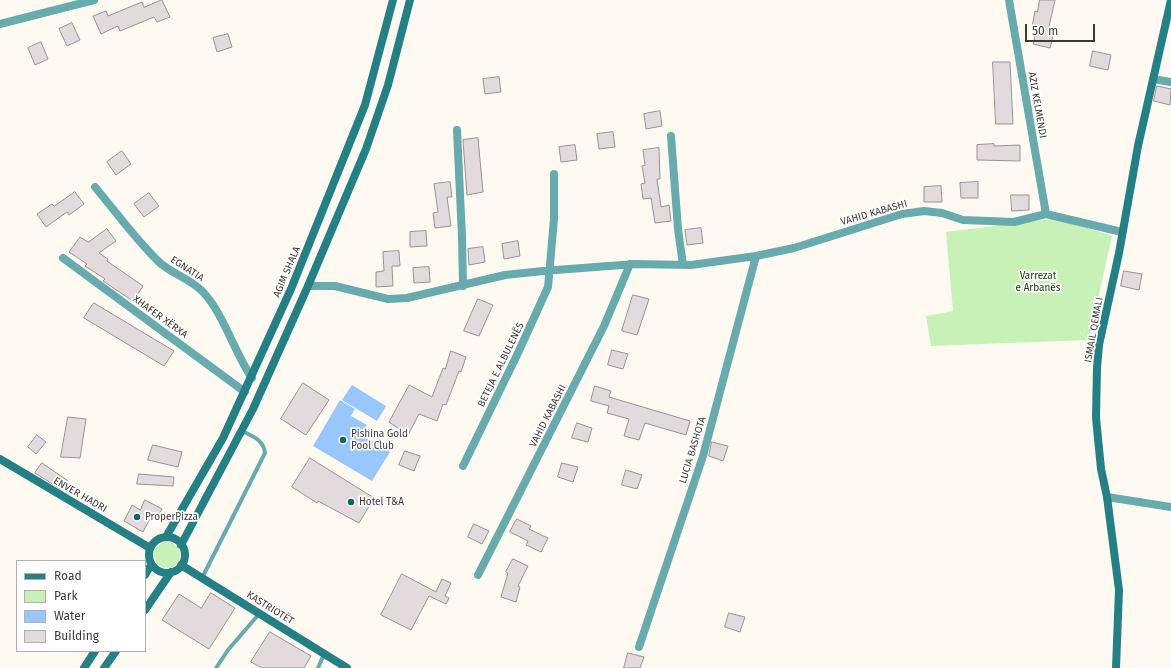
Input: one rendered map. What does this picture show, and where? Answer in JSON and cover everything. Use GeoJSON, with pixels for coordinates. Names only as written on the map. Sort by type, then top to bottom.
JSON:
{"type":"FeatureCollection","features":[{"type":"Feature","properties":{"kind":"main road","name":"AGIM SHALA"},"geometry":{"type":"LineString","coordinates":[[150,548],[154,543],[166,537],[223,438],[252,378],[294,282],[365,105],[393,0]]}},
{"type":"Feature","properties":{"kind":"main road"},"geometry":{"type":"LineString","coordinates":[[181,545],[242,431],[308,286],[366,149],[388,85],[410,0]]}},
{"type":"Feature","properties":{"kind":"main road","name":"ISMAIL QEMALI"},"geometry":{"type":"LineString","coordinates":[[1116,668],[1119,590],[1107,497],[1101,469],[1096,418],[1097,368],[1099,345],[1153,79],[1168,29],[1171,0]]}},
{"type":"Feature","properties":{"kind":"main road","name":"ENVER HADRI"},"geometry":{"type":"LineString","coordinates":[[0,459],[150,548]]}},
{"type":"Feature","properties":{"kind":"main road"},"geometry":{"type":"LineString","coordinates":[[146,609],[171,572],[181,565],[184,554],[181,545],[176,540],[166,537]]}},
{"type":"Feature","properties":{"kind":"main road"},"geometry":{"type":"LineString","coordinates":[[150,548],[149,559],[152,565],[160,572],[171,572]]}},
{"type":"Feature","properties":{"kind":"main road"},"geometry":{"type":"LineString","coordinates":[[146,574],[152,565]]}},
{"type":"Feature","properties":{"kind":"main road","name":"KASTRIOTËT"},"geometry":{"type":"LineString","coordinates":[[181,565],[347,668]]}},
{"type":"Feature","properties":{"kind":"main road"},"geometry":{"type":"LineString","coordinates":[[84,668],[94,652]]}},
{"type":"Feature","properties":{"kind":"main road"},"geometry":{"type":"LineString","coordinates":[[104,668],[115,652]]}},
{"type":"Feature","properties":{"kind":"street"},"geometry":{"type":"LineString","coordinates":[[0,24],[94,0]]}},
{"type":"Feature","properties":{"kind":"street","name":"AZIZ KELMENDI"},"geometry":{"type":"LineString","coordinates":[[1009,0],[1046,214]]}},
{"type":"Feature","properties":{"kind":"street"},"geometry":{"type":"LineString","coordinates":[[1153,79],[1171,82]]}},
{"type":"Feature","properties":{"kind":"street"},"geometry":{"type":"LineString","coordinates":[[457,130],[463,286]]}},
{"type":"Feature","properties":{"kind":"street"},"geometry":{"type":"LineString","coordinates":[[671,136],[678,229],[683,265]]}},
{"type":"Feature","properties":{"kind":"street","name":"BETEJA E ALBULENËS"},"geometry":{"type":"LineString","coordinates":[[463,466],[548,287],[554,218],[554,174]]}},
{"type":"Feature","properties":{"kind":"street","name":"EGNATIA"},"geometry":{"type":"LineString","coordinates":[[95,187],[158,261],[173,274],[188,280],[202,291],[215,310],[243,365],[252,378]]}},
{"type":"Feature","properties":{"kind":"street","name":"VAHID KABASHI"},"geometry":{"type":"LineString","coordinates":[[308,286],[335,286],[388,299],[407,298],[505,275],[630,264],[683,265],[756,256],[813,243],[902,214],[924,212],[942,213],[963,220],[1014,222],[1046,214],[1122,232]]}},
{"type":"Feature","properties":{"kind":"street","name":"LUCIA BASHOTA"},"geometry":{"type":"LineString","coordinates":[[639,647],[703,456],[756,256]]}},
{"type":"Feature","properties":{"kind":"street","name":"XHAFER XËRXA"},"geometry":{"type":"LineString","coordinates":[[63,258],[245,392]]}},
{"type":"Feature","properties":{"kind":"street","name":"VAHID KABASHI"},"geometry":{"type":"LineString","coordinates":[[478,575],[604,326],[630,264]]}},
{"type":"Feature","properties":{"kind":"street"},"geometry":{"type":"LineString","coordinates":[[1107,497],[1171,507]]}},
{"type":"Feature","properties":{"kind":"lane"},"geometry":{"type":"LineString","coordinates":[[202,578],[266,453],[265,446],[260,441],[242,431]]}},
{"type":"Feature","properties":{"kind":"lane"},"geometry":{"type":"LineString","coordinates":[[216,668],[228,650],[259,613]]}},
{"type":"Feature","properties":{"kind":"lane"},"geometry":{"type":"LineString","coordinates":[[318,668],[324,653]]}},
{"type":"Feature","properties":{"kind":"green space","name":"Varrezat e Arbanës"},"geometry":{"type":"Polygon","coordinates":[[[1059,218],[1112,236],[1089,340],[931,346],[926,316],[953,311],[946,232],[1059,218]]]}},
{"type":"Feature","properties":{"kind":"green space"},"geometry":{"type":"Polygon","coordinates":[[[167,542],[176,546],[180,555],[176,564],[167,568],[158,564],[154,555],[158,546],[167,542]]]}},
{"type":"Feature","properties":{"kind":"water"},"geometry":{"type":"Polygon","coordinates":[[[352,385],[386,406],[377,421],[342,400],[352,385]]]}},
{"type":"Feature","properties":{"kind":"water","name":"Pishina Gold Pool Club"},"geometry":{"type":"Polygon","coordinates":[[[340,400],[355,409],[351,416],[367,425],[360,434],[390,452],[372,481],[313,446],[340,400]]]}},
{"type":"Feature","properties":{"kind":"building"},"geometry":{"type":"Polygon","coordinates":[[[162,0],[170,17],[157,22],[154,17],[120,31],[118,26],[101,34],[93,16],[106,11],[108,16],[142,2],[144,7],[162,0]]]}},
{"type":"Feature","properties":{"kind":"building"},"geometry":{"type":"Polygon","coordinates":[[[1040,0],[1055,0],[1048,31],[1054,32],[1050,48],[1033,44],[1037,28],[1032,27],[1035,11],[1037,12],[1040,0]]]}},
{"type":"Feature","properties":{"kind":"building"},"geometry":{"type":"Polygon","coordinates":[[[72,23],[80,40],[67,46],[59,29],[72,23]]]}},
{"type":"Feature","properties":{"kind":"building"},"geometry":{"type":"Polygon","coordinates":[[[228,34],[232,47],[217,52],[213,38],[228,34]]]}},
{"type":"Feature","properties":{"kind":"building"},"geometry":{"type":"Polygon","coordinates":[[[41,42],[48,59],[35,65],[28,48],[41,42]]]}},
{"type":"Feature","properties":{"kind":"building"},"geometry":{"type":"Polygon","coordinates":[[[1093,51],[1111,55],[1108,70],[1090,66],[1093,51]]]}},
{"type":"Feature","properties":{"kind":"building"},"geometry":{"type":"Polygon","coordinates":[[[993,62],[1010,62],[1013,124],[996,124],[993,62]]]}},
{"type":"Feature","properties":{"kind":"building"},"geometry":{"type":"Polygon","coordinates":[[[499,77],[501,92],[485,94],[483,79],[499,77]]]}},
{"type":"Feature","properties":{"kind":"building"},"geometry":{"type":"Polygon","coordinates":[[[1157,86],[1171,89],[1170,105],[1154,101],[1157,86]]]}},
{"type":"Feature","properties":{"kind":"building"},"geometry":{"type":"Polygon","coordinates":[[[660,111],[662,126],[646,129],[644,114],[660,111]]]}},
{"type":"Feature","properties":{"kind":"building"},"geometry":{"type":"Polygon","coordinates":[[[613,132],[615,147],[599,149],[597,134],[613,132]]]}},
{"type":"Feature","properties":{"kind":"building"},"geometry":{"type":"Polygon","coordinates":[[[478,138],[483,192],[467,195],[463,140],[478,138]]]}},
{"type":"Feature","properties":{"kind":"building"},"geometry":{"type":"Polygon","coordinates":[[[994,144],[994,146],[1020,145],[1020,161],[977,160],[977,145],[994,144]]]}},
{"type":"Feature","properties":{"kind":"building"},"geometry":{"type":"Polygon","coordinates":[[[575,145],[577,160],[561,162],[559,147],[575,145]]]}},
{"type":"Feature","properties":{"kind":"building"},"geometry":{"type":"Polygon","coordinates":[[[659,148],[660,179],[657,179],[661,207],[669,205],[671,221],[655,223],[651,198],[643,199],[641,184],[645,183],[642,166],[645,165],[643,150],[659,148]]]}},
{"type":"Feature","properties":{"kind":"building"},"geometry":{"type":"Polygon","coordinates":[[[122,151],[131,164],[116,175],[107,162],[122,151]]]}},
{"type":"Feature","properties":{"kind":"building"},"geometry":{"type":"Polygon","coordinates":[[[450,182],[452,197],[447,197],[451,226],[435,228],[433,213],[438,212],[434,184],[450,182]]]}},
{"type":"Feature","properties":{"kind":"building"},"geometry":{"type":"Polygon","coordinates":[[[978,182],[978,198],[961,198],[960,183],[978,182]]]}},
{"type":"Feature","properties":{"kind":"building"},"geometry":{"type":"Polygon","coordinates":[[[941,186],[942,202],[924,202],[924,187],[941,186]]]}},
{"type":"Feature","properties":{"kind":"building"},"geometry":{"type":"Polygon","coordinates":[[[75,192],[84,204],[69,215],[67,212],[46,227],[37,214],[52,204],[54,206],[75,192]]]}},
{"type":"Feature","properties":{"kind":"building"},"geometry":{"type":"Polygon","coordinates":[[[149,193],[159,206],[144,217],[134,204],[149,193]]]}},
{"type":"Feature","properties":{"kind":"building"},"geometry":{"type":"Polygon","coordinates":[[[1011,195],[1029,195],[1029,210],[1012,211],[1011,195]]]}},
{"type":"Feature","properties":{"kind":"building"},"geometry":{"type":"Polygon","coordinates":[[[701,228],[703,243],[687,245],[685,230],[701,228]]]}},
{"type":"Feature","properties":{"kind":"building"},"geometry":{"type":"Polygon","coordinates":[[[107,229],[116,241],[99,253],[108,259],[107,261],[143,286],[133,301],[103,281],[105,279],[85,266],[87,264],[69,252],[80,237],[88,242],[107,229]]]}},
{"type":"Feature","properties":{"kind":"building"},"geometry":{"type":"Polygon","coordinates":[[[426,231],[427,246],[410,247],[410,232],[426,231]]]}},
{"type":"Feature","properties":{"kind":"building"},"geometry":{"type":"Polygon","coordinates":[[[518,241],[520,256],[504,259],[502,244],[518,241]]]}},
{"type":"Feature","properties":{"kind":"building"},"geometry":{"type":"Polygon","coordinates":[[[483,247],[485,262],[469,265],[468,249],[483,247]]]}},
{"type":"Feature","properties":{"kind":"building"},"geometry":{"type":"Polygon","coordinates":[[[399,251],[400,266],[392,266],[393,286],[376,287],[376,272],[384,271],[383,252],[399,251]]]}},
{"type":"Feature","properties":{"kind":"building"},"geometry":{"type":"Polygon","coordinates":[[[429,267],[430,282],[414,283],[413,268],[429,267]]]}},
{"type":"Feature","properties":{"kind":"building"},"geometry":{"type":"Polygon","coordinates":[[[1124,271],[1142,274],[1139,290],[1121,286],[1124,271]]]}},
{"type":"Feature","properties":{"kind":"building"},"geometry":{"type":"Polygon","coordinates":[[[633,295],[649,299],[637,335],[622,331],[633,295]]]}},
{"type":"Feature","properties":{"kind":"building"},"geometry":{"type":"Polygon","coordinates":[[[478,299],[493,305],[479,336],[464,331],[478,299]]]}},
{"type":"Feature","properties":{"kind":"building"},"geometry":{"type":"Polygon","coordinates":[[[94,303],[174,351],[164,366],[84,318],[94,303]]]}},
{"type":"Feature","properties":{"kind":"building"},"geometry":{"type":"Polygon","coordinates":[[[612,350],[628,354],[623,369],[608,365],[612,350]]]}},
{"type":"Feature","properties":{"kind":"building"},"geometry":{"type":"Polygon","coordinates":[[[451,351],[466,357],[446,405],[443,404],[437,421],[419,414],[408,435],[389,422],[409,385],[432,397],[443,368],[445,369],[451,351]]]}},
{"type":"Feature","properties":{"kind":"building"},"geometry":{"type":"Polygon","coordinates":[[[303,383],[329,400],[306,435],[281,419],[303,383]]]}},
{"type":"Feature","properties":{"kind":"building"},"geometry":{"type":"Polygon","coordinates":[[[595,386],[611,391],[609,397],[690,421],[686,435],[645,423],[639,440],[624,436],[629,419],[607,413],[609,406],[591,401],[595,386]]]}},
{"type":"Feature","properties":{"kind":"building"},"geometry":{"type":"Polygon","coordinates":[[[68,417],[86,419],[80,458],[61,457],[68,417]]]}},
{"type":"Feature","properties":{"kind":"building"},"geometry":{"type":"Polygon","coordinates":[[[577,423],[592,428],[588,442],[572,438],[577,423]]]}},
{"type":"Feature","properties":{"kind":"building"},"geometry":{"type":"Polygon","coordinates":[[[37,435],[46,442],[36,454],[28,447],[37,435]]]}},
{"type":"Feature","properties":{"kind":"building"},"geometry":{"type":"Polygon","coordinates":[[[712,442],[728,446],[723,461],[709,456],[712,442]]]}},
{"type":"Feature","properties":{"kind":"building"},"geometry":{"type":"Polygon","coordinates":[[[153,445],[182,452],[178,467],[148,460],[153,445]]]}},
{"type":"Feature","properties":{"kind":"building"},"geometry":{"type":"Polygon","coordinates":[[[405,451],[420,456],[414,471],[399,465],[405,451]]]}},
{"type":"Feature","properties":{"kind":"building"},"geometry":{"type":"Polygon","coordinates":[[[310,458],[374,498],[359,523],[318,501],[317,503],[292,487],[310,458]]]}},
{"type":"Feature","properties":{"kind":"building"},"geometry":{"type":"Polygon","coordinates":[[[42,463],[68,481],[62,490],[35,473],[42,463]]]}},
{"type":"Feature","properties":{"kind":"building"},"geometry":{"type":"Polygon","coordinates":[[[562,463],[578,467],[573,482],[558,477],[562,463]]]}},
{"type":"Feature","properties":{"kind":"building"},"geometry":{"type":"Polygon","coordinates":[[[626,470],[642,475],[637,489],[622,485],[626,470]]]}},
{"type":"Feature","properties":{"kind":"building"},"geometry":{"type":"Polygon","coordinates":[[[139,474],[174,477],[173,486],[137,484],[139,474]]]}},
{"type":"Feature","properties":{"kind":"building"},"geometry":{"type":"Polygon","coordinates":[[[145,500],[162,509],[157,518],[152,515],[143,532],[124,521],[132,505],[140,510],[145,500]]]}},
{"type":"Feature","properties":{"kind":"building"},"geometry":{"type":"Polygon","coordinates":[[[517,519],[531,526],[529,529],[548,538],[541,552],[526,545],[528,541],[510,532],[517,519]]]}},
{"type":"Feature","properties":{"kind":"building"},"geometry":{"type":"Polygon","coordinates":[[[474,524],[489,531],[482,544],[468,537],[474,524]]]}},
{"type":"Feature","properties":{"kind":"building"},"geometry":{"type":"Polygon","coordinates":[[[513,559],[528,566],[518,586],[520,587],[516,602],[501,597],[508,573],[506,572],[513,559]]]}},
{"type":"Feature","properties":{"kind":"building"},"geometry":{"type":"Polygon","coordinates":[[[402,574],[436,592],[442,579],[451,583],[445,596],[449,598],[446,604],[429,596],[411,630],[381,615],[402,574]]]}},
{"type":"Feature","properties":{"kind":"building"},"geometry":{"type":"Polygon","coordinates":[[[211,593],[235,608],[209,649],[162,620],[179,594],[201,608],[211,593]]]}},
{"type":"Feature","properties":{"kind":"building"},"geometry":{"type":"Polygon","coordinates":[[[729,613],[745,617],[740,632],[725,627],[729,613]]]}},
{"type":"Feature","properties":{"kind":"building"},"geometry":{"type":"Polygon","coordinates":[[[270,632],[311,656],[304,668],[262,668],[251,662],[270,632]]]}},
{"type":"Feature","properties":{"kind":"building"},"geometry":{"type":"Polygon","coordinates":[[[628,653],[644,657],[640,668],[624,668],[628,653]]]}},
{"type":"Feature","properties":{"kind":"place","name":"Pishina Gold Pool Club"},"geometry":{"type":"Point","coordinates":[343,440]}},
{"type":"Feature","properties":{"kind":"place","name":"Hotel T&A"},"geometry":{"type":"Point","coordinates":[351,502]}},
{"type":"Feature","properties":{"kind":"place","name":"ProperPizza"},"geometry":{"type":"Point","coordinates":[137,517]}}]}
